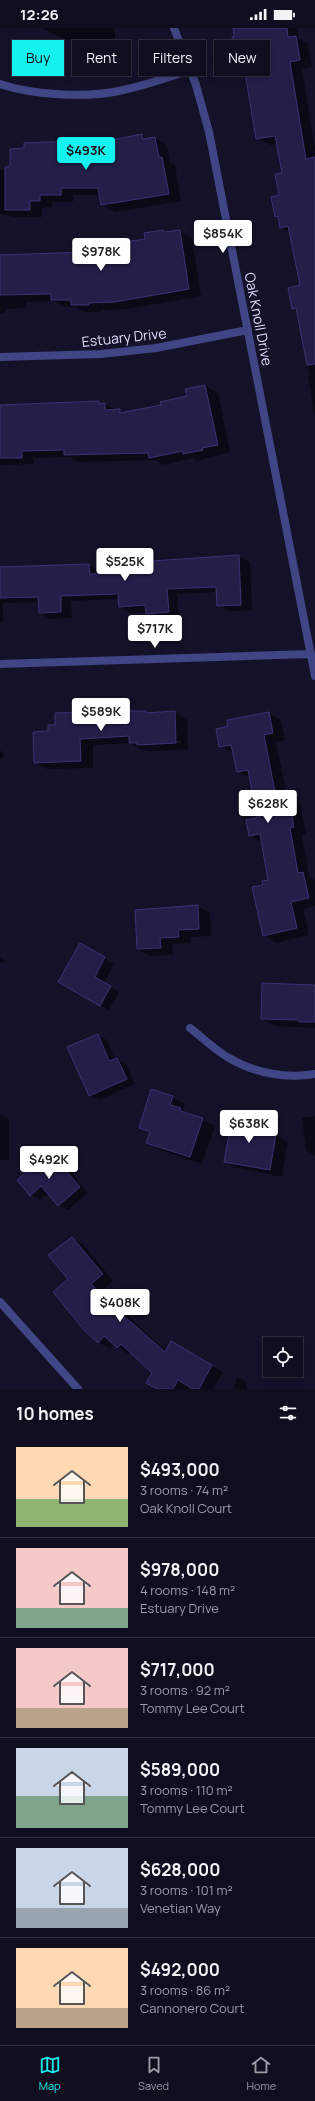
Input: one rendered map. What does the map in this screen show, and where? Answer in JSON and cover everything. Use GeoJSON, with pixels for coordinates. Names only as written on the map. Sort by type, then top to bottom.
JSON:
{"type":"FeatureCollection","features":[{"type":"Feature","properties":{"kind":"street","name":"Oak Knoll Drive"},"geometry":{"type":"LineString","coordinates":[[174,28],[179,40]]}},
{"type":"Feature","properties":{"kind":"street"},"geometry":{"type":"LineString","coordinates":[[0,84],[15,89],[47,94],[104,93],[136,87],[171,76]]}},
{"type":"Feature","properties":{"kind":"street","name":"Oak Knoll Drive"},"geometry":{"type":"LineString","coordinates":[[192,76],[209,132],[315,676]]}},
{"type":"Feature","properties":{"kind":"street","name":"Estuary Drive"},"geometry":{"type":"LineString","coordinates":[[0,357],[100,354],[156,348],[248,330]]}},
{"type":"Feature","properties":{"kind":"street"},"geometry":{"type":"LineString","coordinates":[[0,664],[311,654]]}},
{"type":"Feature","properties":{"kind":"street"},"geometry":{"type":"LineString","coordinates":[[190,1028],[229,1058],[249,1068],[281,1076],[315,1074]]}},
{"type":"Feature","properties":{"kind":"street"},"geometry":{"type":"LineString","coordinates":[[0,1302],[78,1389]]}},
{"type":"Feature","properties":{"kind":"building"},"geometry":{"type":"Polygon","coordinates":[[[233,28],[287,28],[288,37],[296,36],[300,60],[290,62],[306,159],[315,157],[315,364],[307,365],[296,308],[292,309],[288,288],[300,285],[288,226],[280,228],[278,216],[275,217],[271,197],[279,195],[275,174],[282,173],[275,136],[256,139],[246,76],[270,76],[270,40],[232,40],[232,37],[234,37],[233,28]]]}},
{"type":"Feature","properties":{"kind":"building"},"geometry":{"type":"Polygon","coordinates":[[[142,134],[143,139],[155,137],[159,157],[162,157],[169,194],[101,205],[98,188],[61,188],[61,195],[40,195],[40,201],[30,201],[30,210],[5,210],[5,167],[10,166],[10,149],[24,148],[24,143],[72,141],[72,148],[142,134]]]}},
{"type":"Feature","properties":{"kind":"building"},"geometry":{"type":"Polygon","coordinates":[[[163,230],[164,232],[180,230],[189,289],[115,302],[89,303],[89,305],[71,305],[71,300],[51,300],[51,294],[0,295],[0,255],[113,251],[112,244],[145,239],[144,233],[163,230]]]}},
{"type":"Feature","properties":{"kind":"building"},"geometry":{"type":"Polygon","coordinates":[[[205,385],[218,445],[183,454],[183,451],[149,458],[148,453],[64,455],[64,450],[22,451],[22,458],[0,458],[0,405],[99,401],[99,404],[105,403],[105,410],[120,409],[120,413],[161,405],[160,402],[187,396],[185,389],[205,385]]]}},
{"type":"Feature","properties":{"kind":"building"},"geometry":{"type":"Polygon","coordinates":[[[239,555],[241,605],[217,606],[216,587],[167,589],[169,612],[146,614],[145,605],[119,607],[118,594],[61,596],[61,612],[39,613],[38,597],[0,598],[0,567],[89,564],[90,574],[138,571],[137,562],[239,555]]]}},
{"type":"Feature","properties":{"kind":"building"},"geometry":{"type":"Polygon","coordinates":[[[131,710],[146,711],[146,713],[175,711],[176,743],[137,745],[137,743],[129,743],[129,736],[80,739],[81,761],[34,763],[33,732],[48,731],[48,725],[55,725],[55,713],[131,710]]]}},
{"type":"Feature","properties":{"kind":"building"},"geometry":{"type":"Polygon","coordinates":[[[269,712],[273,733],[264,735],[275,792],[287,790],[294,827],[290,828],[298,873],[303,872],[309,898],[291,902],[297,928],[263,936],[252,887],[263,885],[262,881],[268,880],[260,834],[249,836],[246,820],[257,818],[248,770],[237,772],[231,745],[219,747],[216,729],[228,726],[227,720],[269,712]]]}},
{"type":"Feature","properties":{"kind":"building"},"geometry":{"type":"Polygon","coordinates":[[[198,905],[199,929],[178,930],[179,937],[160,938],[161,948],[137,949],[135,910],[198,905]]]}},
{"type":"Feature","properties":{"kind":"building"},"geometry":{"type":"Polygon","coordinates":[[[80,943],[105,957],[95,977],[111,986],[100,1006],[58,982],[80,943]]]}},
{"type":"Feature","properties":{"kind":"building"},"geometry":{"type":"Polygon","coordinates":[[[262,983],[315,985],[315,1022],[261,1019],[262,983]]]}},
{"type":"Feature","properties":{"kind":"building"},"geometry":{"type":"Polygon","coordinates":[[[98,1034],[109,1061],[117,1058],[127,1079],[89,1096],[67,1047],[98,1034]]]}},
{"type":"Feature","properties":{"kind":"building"},"geometry":{"type":"Polygon","coordinates":[[[151,1089],[173,1096],[170,1105],[181,1108],[180,1111],[203,1118],[190,1157],[146,1143],[150,1132],[139,1128],[151,1089]]]}},
{"type":"Feature","properties":{"kind":"building"},"geometry":{"type":"Polygon","coordinates":[[[233,1114],[256,1118],[254,1130],[276,1134],[270,1170],[224,1162],[233,1114]]]}},
{"type":"Feature","properties":{"kind":"building"},"geometry":{"type":"Polygon","coordinates":[[[50,1152],[80,1187],[58,1206],[41,1186],[30,1196],[17,1180],[50,1152]]]}},
{"type":"Feature","properties":{"kind":"building"},"geometry":{"type":"Polygon","coordinates":[[[72,1237],[103,1274],[91,1284],[124,1316],[165,1352],[171,1341],[212,1365],[199,1389],[193,1389],[178,1380],[173,1389],[157,1389],[146,1383],[152,1373],[121,1344],[117,1348],[104,1336],[98,1343],[84,1330],[53,1292],[68,1279],[48,1255],[72,1237]]]}}]}
